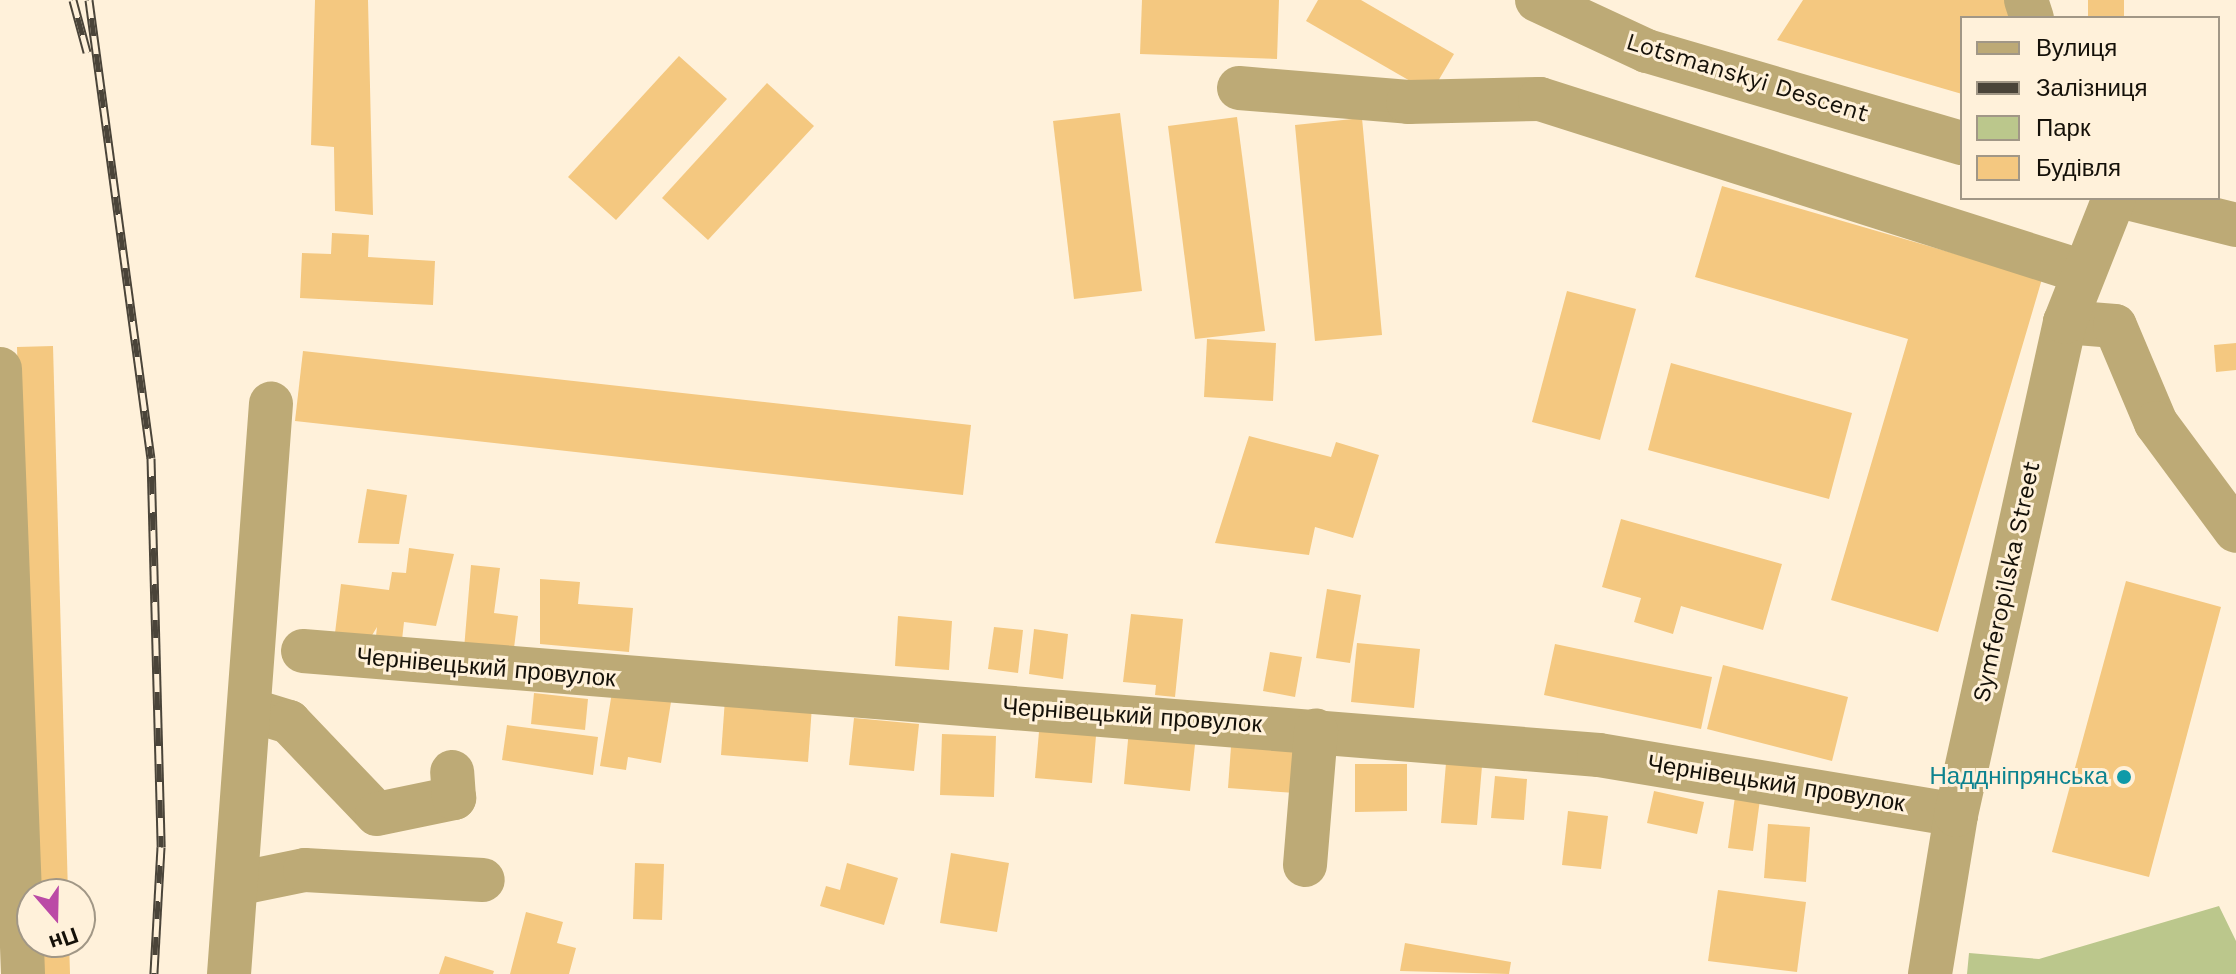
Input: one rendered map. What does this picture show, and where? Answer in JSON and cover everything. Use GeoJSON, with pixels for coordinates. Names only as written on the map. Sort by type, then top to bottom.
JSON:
{"type":"FeatureCollection","features":[{"type":"Feature","properties":{"kind":"street","name":"Lotsmanskyi Descent"},"geometry":{"type":"LineString","coordinates":[[1537,0],[1647,51],[1960,142]]}},
{"type":"Feature","properties":{"kind":"street"},"geometry":{"type":"LineString","coordinates":[[1239,88],[1408,102],[1540,99],[2083,272]]}},
{"type":"Feature","properties":{"kind":"street","name":"Symferopilska Street"},"geometry":{"type":"LineString","coordinates":[[1930,974],[1956,815],[2065,322],[2113,200]]}},
{"type":"Feature","properties":{"kind":"street"},"geometry":{"type":"LineString","coordinates":[[2135,200],[2236,225]]}},
{"type":"Feature","properties":{"kind":"street"},"geometry":{"type":"LineString","coordinates":[[2065,322],[2115,326],[2156,423],[2236,531]]}},
{"type":"Feature","properties":{"kind":"street"},"geometry":{"type":"LineString","coordinates":[[0,369],[23,974]]}},
{"type":"Feature","properties":{"kind":"street"},"geometry":{"type":"LineString","coordinates":[[229,974],[271,404]]}},
{"type":"Feature","properties":{"kind":"street","name":"Чернівецький провулок"},"geometry":{"type":"LineString","coordinates":[[303,651],[547,676],[1316,730],[1599,755],[1956,815]]}},
{"type":"Feature","properties":{"kind":"street"},"geometry":{"type":"LineString","coordinates":[[250,710],[289,722],[377,814],[454,798],[452,772]]}},
{"type":"Feature","properties":{"kind":"street"},"geometry":{"type":"LineString","coordinates":[[1305,865],[1316,730]]}},
{"type":"Feature","properties":{"kind":"street"},"geometry":{"type":"LineString","coordinates":[[236,884],[305,870],[483,880]]}},
{"type":"Feature","properties":{"kind":"green space"},"geometry":{"type":"Polygon","coordinates":[[[2219,906],[2236,941],[2236,974],[1967,974],[1969,953],[2039,959],[2219,906]]]}},
{"type":"Feature","properties":{"kind":"building"},"geometry":{"type":"Polygon","coordinates":[[[315,0],[368,0],[373,215],[335,211],[334,147],[311,145],[315,0]]]}},
{"type":"Feature","properties":{"kind":"building"},"geometry":{"type":"Polygon","coordinates":[[[1142,0],[1279,0],[1277,59],[1140,54],[1142,0]]]}},
{"type":"Feature","properties":{"kind":"building"},"geometry":{"type":"Polygon","coordinates":[[[1318,0],[1361,0],[1454,54],[1431,93],[1306,21],[1318,0]]]}},
{"type":"Feature","properties":{"kind":"building"},"geometry":{"type":"Polygon","coordinates":[[[1803,0],[2015,0],[2010,16],[1960,16],[1960,93],[1777,40],[1803,0]]]}},
{"type":"Feature","properties":{"kind":"building"},"geometry":{"type":"Polygon","coordinates":[[[2088,0],[2124,0],[2124,16],[2088,16],[2088,0]]]}},
{"type":"Feature","properties":{"kind":"building"},"geometry":{"type":"Polygon","coordinates":[[[679,56],[727,99],[616,220],[568,177],[679,56]]]}},
{"type":"Feature","properties":{"kind":"building"},"geometry":{"type":"Polygon","coordinates":[[[767,83],[814,126],[708,240],[662,198],[767,83]]]}},
{"type":"Feature","properties":{"kind":"building"},"geometry":{"type":"Polygon","coordinates":[[[1120,113],[1142,291],[1074,299],[1053,121],[1120,113]]]}},
{"type":"Feature","properties":{"kind":"building"},"geometry":{"type":"Polygon","coordinates":[[[1237,117],[1265,331],[1195,339],[1168,126],[1237,117]]]}},
{"type":"Feature","properties":{"kind":"building"},"geometry":{"type":"Polygon","coordinates":[[[1362,118],[1382,335],[1315,341],[1295,125],[1362,118]]]}},
{"type":"Feature","properties":{"kind":"building"},"geometry":{"type":"Polygon","coordinates":[[[1722,186],[2042,279],[1938,632],[1831,600],[1908,339],[1695,277],[1722,186]]]}},
{"type":"Feature","properties":{"kind":"building"},"geometry":{"type":"Polygon","coordinates":[[[332,233],[369,235],[368,257],[435,261],[433,305],[300,298],[302,253],[331,254],[332,233]]]}},
{"type":"Feature","properties":{"kind":"building"},"geometry":{"type":"Polygon","coordinates":[[[1567,291],[1636,309],[1600,440],[1532,422],[1567,291]]]}},
{"type":"Feature","properties":{"kind":"building"},"geometry":{"type":"Polygon","coordinates":[[[1207,339],[1276,343],[1273,401],[1204,397],[1207,339]]]}},
{"type":"Feature","properties":{"kind":"building"},"geometry":{"type":"Polygon","coordinates":[[[2236,343],[2236,370],[2216,372],[2214,345],[2236,343]]]}},
{"type":"Feature","properties":{"kind":"building"},"geometry":{"type":"Polygon","coordinates":[[[53,346],[68,878],[32,878],[17,347],[53,346]]]}},
{"type":"Feature","properties":{"kind":"building"},"geometry":{"type":"Polygon","coordinates":[[[303,351],[971,425],[963,495],[295,421],[303,351]]]}},
{"type":"Feature","properties":{"kind":"building"},"geometry":{"type":"Polygon","coordinates":[[[1671,363],[1852,413],[1829,499],[1648,450],[1671,363]]]}},
{"type":"Feature","properties":{"kind":"building"},"geometry":{"type":"Polygon","coordinates":[[[1249,436],[1331,457],[1336,442],[1379,455],[1353,538],[1315,527],[1309,555],[1215,543],[1249,436]]]}},
{"type":"Feature","properties":{"kind":"building"},"geometry":{"type":"Polygon","coordinates":[[[367,489],[407,495],[399,544],[358,543],[367,489]]]}},
{"type":"Feature","properties":{"kind":"building"},"geometry":{"type":"Polygon","coordinates":[[[1621,519],[1782,564],[1763,630],[1681,606],[1673,634],[1634,622],[1641,598],[1602,587],[1621,519]]]}},
{"type":"Feature","properties":{"kind":"building"},"geometry":{"type":"Polygon","coordinates":[[[409,548],[454,554],[436,626],[404,622],[402,640],[376,636],[377,627],[371,637],[335,633],[341,584],[389,590],[392,572],[406,573],[409,548]]]}},
{"type":"Feature","properties":{"kind":"building"},"geometry":{"type":"Polygon","coordinates":[[[471,565],[500,568],[494,613],[518,616],[513,656],[464,649],[471,565]]]}},
{"type":"Feature","properties":{"kind":"building"},"geometry":{"type":"Polygon","coordinates":[[[540,579],[580,582],[578,604],[633,608],[629,652],[540,644],[540,579]]]}},
{"type":"Feature","properties":{"kind":"building","name":"Наддніпрянська"},"geometry":{"type":"Polygon","coordinates":[[[2126,581],[2221,607],[2149,877],[2052,852],[2126,581]]]}},
{"type":"Feature","properties":{"kind":"building"},"geometry":{"type":"Polygon","coordinates":[[[1327,589],[1361,595],[1350,663],[1316,658],[1327,589]]]}},
{"type":"Feature","properties":{"kind":"building"},"geometry":{"type":"Polygon","coordinates":[[[1131,614],[1183,619],[1175,697],[1155,695],[1156,685],[1123,682],[1131,614]]]}},
{"type":"Feature","properties":{"kind":"building"},"geometry":{"type":"Polygon","coordinates":[[[898,616],[952,621],[949,670],[895,666],[898,616]]]}},
{"type":"Feature","properties":{"kind":"building"},"geometry":{"type":"Polygon","coordinates":[[[994,627],[1023,630],[1018,673],[988,669],[994,627]]]}},
{"type":"Feature","properties":{"kind":"building"},"geometry":{"type":"Polygon","coordinates":[[[1034,629],[1068,634],[1063,679],[1029,674],[1034,629]]]}},
{"type":"Feature","properties":{"kind":"building"},"geometry":{"type":"Polygon","coordinates":[[[1357,643],[1420,649],[1414,708],[1351,702],[1357,643]]]}},
{"type":"Feature","properties":{"kind":"building"},"geometry":{"type":"Polygon","coordinates":[[[1555,644],[1712,677],[1701,729],[1544,695],[1555,644]]]}},
{"type":"Feature","properties":{"kind":"building"},"geometry":{"type":"Polygon","coordinates":[[[1270,652],[1302,657],[1295,697],[1263,691],[1270,652]]]}},
{"type":"Feature","properties":{"kind":"building"},"geometry":{"type":"Polygon","coordinates":[[[1723,665],[1848,697],[1832,761],[1707,729],[1723,665]]]}},
{"type":"Feature","properties":{"kind":"building"},"geometry":{"type":"Polygon","coordinates":[[[612,692],[671,702],[661,763],[628,757],[626,770],[600,766],[612,692]]]}},
{"type":"Feature","properties":{"kind":"building"},"geometry":{"type":"Polygon","coordinates":[[[534,693],[588,699],[585,730],[531,724],[534,693]]]}},
{"type":"Feature","properties":{"kind":"building"},"geometry":{"type":"Polygon","coordinates":[[[725,699],[812,706],[808,762],[721,755],[725,699]]]}},
{"type":"Feature","properties":{"kind":"building"},"geometry":{"type":"Polygon","coordinates":[[[854,718],[919,724],[914,771],[849,765],[854,718]]]}},
{"type":"Feature","properties":{"kind":"building"},"geometry":{"type":"Polygon","coordinates":[[[1040,720],[1097,724],[1092,783],[1035,778],[1040,720]]]}},
{"type":"Feature","properties":{"kind":"building"},"geometry":{"type":"Polygon","coordinates":[[[507,725],[598,737],[593,775],[502,760],[507,725]]]}},
{"type":"Feature","properties":{"kind":"building"},"geometry":{"type":"Polygon","coordinates":[[[1129,729],[1196,735],[1190,791],[1124,784],[1129,729]]]}},
{"type":"Feature","properties":{"kind":"building"},"geometry":{"type":"Polygon","coordinates":[[[1232,733],[1299,738],[1295,793],[1228,788],[1232,733]]]}},
{"type":"Feature","properties":{"kind":"building"},"geometry":{"type":"Polygon","coordinates":[[[942,734],[996,736],[994,797],[940,795],[942,734]]]}},
{"type":"Feature","properties":{"kind":"building"},"geometry":{"type":"Polygon","coordinates":[[[1446,763],[1482,766],[1477,825],[1441,823],[1446,763]]]}},
{"type":"Feature","properties":{"kind":"building"},"geometry":{"type":"Polygon","coordinates":[[[1355,764],[1407,764],[1407,811],[1355,812],[1355,764]]]}},
{"type":"Feature","properties":{"kind":"building"},"geometry":{"type":"Polygon","coordinates":[[[1495,776],[1527,779],[1524,820],[1491,818],[1495,776]]]}},
{"type":"Feature","properties":{"kind":"building"},"geometry":{"type":"Polygon","coordinates":[[[1736,789],[1761,792],[1753,851],[1728,848],[1736,789]]]}},
{"type":"Feature","properties":{"kind":"building"},"geometry":{"type":"Polygon","coordinates":[[[1654,791],[1704,802],[1697,834],[1647,823],[1654,791]]]}},
{"type":"Feature","properties":{"kind":"building"},"geometry":{"type":"Polygon","coordinates":[[[1568,811],[1608,816],[1601,869],[1562,865],[1568,811]]]}},
{"type":"Feature","properties":{"kind":"building"},"geometry":{"type":"Polygon","coordinates":[[[1768,824],[1810,827],[1806,882],[1764,878],[1768,824]]]}},
{"type":"Feature","properties":{"kind":"building"},"geometry":{"type":"Polygon","coordinates":[[[951,853],[1009,863],[997,932],[940,923],[951,853]]]}},
{"type":"Feature","properties":{"kind":"building"},"geometry":{"type":"Polygon","coordinates":[[[635,863],[664,864],[662,920],[633,919],[635,863]]]}},
{"type":"Feature","properties":{"kind":"building"},"geometry":{"type":"Polygon","coordinates":[[[847,863],[898,878],[884,925],[820,906],[826,886],[840,890],[847,863]]]}},
{"type":"Feature","properties":{"kind":"building"},"geometry":{"type":"Polygon","coordinates":[[[1718,890],[1806,902],[1797,972],[1708,961],[1718,890]]]}},
{"type":"Feature","properties":{"kind":"building"},"geometry":{"type":"Polygon","coordinates":[[[526,912],[563,922],[557,943],[576,948],[569,974],[510,974],[526,912]]]}},
{"type":"Feature","properties":{"kind":"building"},"geometry":{"type":"Polygon","coordinates":[[[1405,943],[1511,962],[1509,974],[1400,971],[1405,943]]]}},
{"type":"Feature","properties":{"kind":"building"},"geometry":{"type":"Polygon","coordinates":[[[445,956],[494,971],[493,974],[439,974],[445,956]]]}},
{"type":"Feature","properties":{"kind":"building"},"geometry":{"type":"Polygon","coordinates":[[[34,958],[70,958],[70,974],[35,974],[34,958]]]}},
{"type":"Feature","properties":{"kind":"railway"},"geometry":{"type":"LineString","coordinates":[[73,0],[87,52]]}},
{"type":"Feature","properties":{"kind":"railway"},"geometry":{"type":"LineString","coordinates":[[89,0],[151,458],[161,847],[154,974]]}},
{"type":"Feature","properties":{"kind":"place","name":"Наддніпрянська"},"geometry":{"type":"Point","coordinates":[2124,777]}}]}
